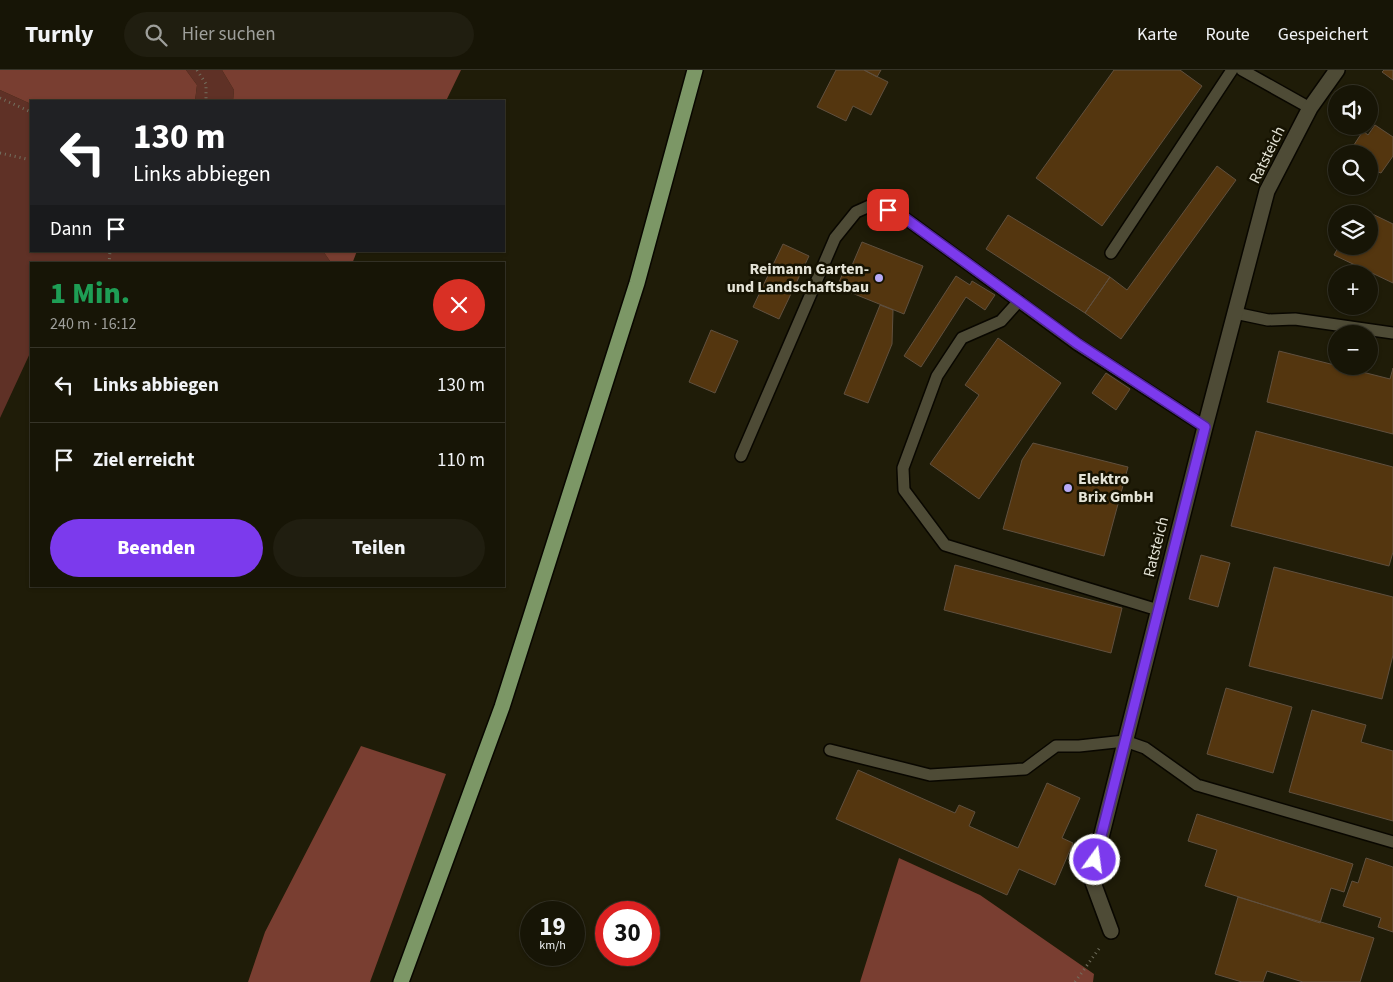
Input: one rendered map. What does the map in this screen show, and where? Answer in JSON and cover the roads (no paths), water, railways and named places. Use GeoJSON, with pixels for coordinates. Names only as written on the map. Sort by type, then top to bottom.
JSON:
{"type":"FeatureCollection","features":[{"type":"Feature","properties":{"kind":"main road"},"geometry":{"type":"LineString","coordinates":[[402,982],[502,707],[637,282],[695,70]]}},
{"type":"Feature","properties":{"kind":"street","name":"Ratsteich"},"geometry":{"type":"LineString","coordinates":[[1111,931],[1091,877],[1235,312],[1267,191],[1310,108],[1337,70]]}},
{"type":"Feature","properties":{"kind":"lane"},"geometry":{"type":"LineString","coordinates":[[1111,253],[1232,70]]}},
{"type":"Feature","properties":{"kind":"lane"},"geometry":{"type":"LineString","coordinates":[[1242,70],[1310,108]]}},
{"type":"Feature","properties":{"kind":"lane"},"geometry":{"type":"LineString","coordinates":[[741,456],[836,238],[856,212],[874,204],[902,216],[1078,344],[1205,427]]}},
{"type":"Feature","properties":{"kind":"lane"},"geometry":{"type":"LineString","coordinates":[[1019,301],[1001,320],[962,338],[937,376],[903,468],[904,490],[945,545],[1158,610]]}},
{"type":"Feature","properties":{"kind":"lane"},"geometry":{"type":"LineString","coordinates":[[1235,312],[1268,320],[1312,321],[1393,333]]}},
{"type":"Feature","properties":{"kind":"lane"},"geometry":{"type":"LineString","coordinates":[[830,750],[930,775],[1025,768],[1056,746],[1079,746],[1125,741],[1145,748],[1197,785],[1393,842]]}},
{"type":"Feature","properties":{"kind":"place","name":"Reimann Garten- und Landschaftsbau"},"geometry":{"type":"Point","coordinates":[879,278]}},
{"type":"Feature","properties":{"kind":"place","name":"Elektro Brix GmbH"},"geometry":{"type":"Point","coordinates":[1068,488]}}]}
